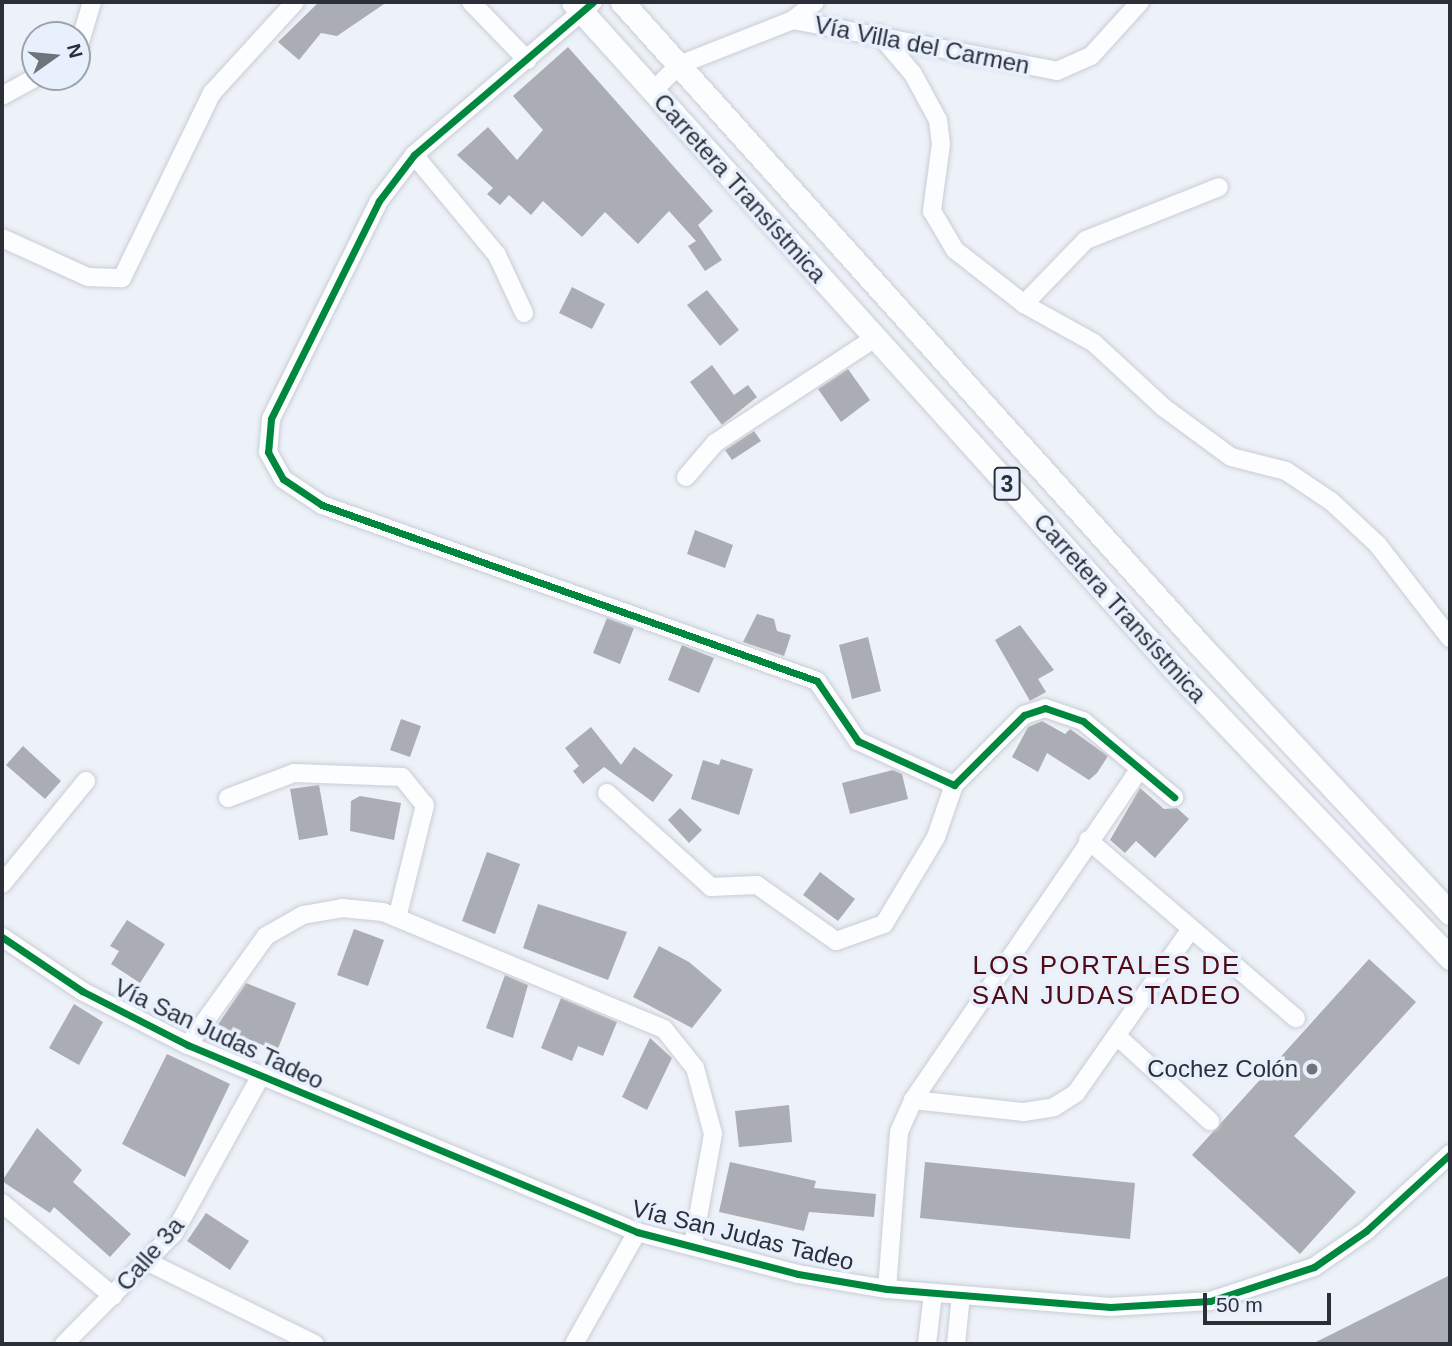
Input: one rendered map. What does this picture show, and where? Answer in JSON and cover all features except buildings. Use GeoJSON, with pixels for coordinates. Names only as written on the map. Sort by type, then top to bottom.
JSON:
{"type":"FeatureCollection","features":[{"type":"Feature","properties":{"kind":"main road","name":"Carretera Transístmica"},"geometry":{"type":"LineString","coordinates":[[622,2],[1199,644],[1450,913]]}},
{"type":"Feature","properties":{"kind":"main road","name":"Carretera Transístmica"},"geometry":{"type":"LineString","coordinates":[[582,5],[653,91],[1174,669],[1450,958]]}},
{"type":"Feature","properties":{"kind":"street"},"geometry":{"type":"LineString","coordinates":[[86,21],[92,2]]}},
{"type":"Feature","properties":{"kind":"street"},"geometry":{"type":"LineString","coordinates":[[2,238],[88,277],[122,278],[212,93],[295,2]]}},
{"type":"Feature","properties":{"kind":"street"},"geometry":{"type":"LineString","coordinates":[[471,2],[527,60]]}},
{"type":"Feature","properties":{"kind":"street"},"geometry":{"type":"LineString","coordinates":[[793,20],[815,2]]}},
{"type":"Feature","properties":{"kind":"street","name":"Vía Villa del Carmen"},"geometry":{"type":"LineString","coordinates":[[653,91],[679,65],[793,20],[879,34],[1057,71],[1091,56],[1140,2]]}},
{"type":"Feature","properties":{"kind":"street"},"geometry":{"type":"LineString","coordinates":[[582,5],[527,60],[414,155],[379,201],[339,274],[308,352],[271,419],[268,452],[283,479],[322,505],[817,681],[858,741],[954,785]]}},
{"type":"Feature","properties":{"kind":"street"},"geometry":{"type":"LineString","coordinates":[[879,34],[913,74],[938,120],[941,144],[931,192],[940,230],[955,250],[1024,304],[1094,344],[1163,407],[1231,457],[1286,471],[1332,502],[1378,545],[1450,638]]}},
{"type":"Feature","properties":{"kind":"street"},"geometry":{"type":"LineString","coordinates":[[2,96],[21,85]]}},
{"type":"Feature","properties":{"kind":"street"},"geometry":{"type":"LineString","coordinates":[[414,155],[497,256],[524,313]]}},
{"type":"Feature","properties":{"kind":"street"},"geometry":{"type":"LineString","coordinates":[[1024,304],[1086,240],[1219,187]]}},
{"type":"Feature","properties":{"kind":"street"},"geometry":{"type":"LineString","coordinates":[[686,477],[715,443],[875,338]]}},
{"type":"Feature","properties":{"kind":"street"},"geometry":{"type":"LineString","coordinates":[[607,793],[711,887],[757,885],[836,941],[884,923],[936,837],[954,785],[1024,715],[1045,708],[1083,721],[1174,797]]}},
{"type":"Feature","properties":{"kind":"street"},"geometry":{"type":"LineString","coordinates":[[887,1289],[899,1132],[913,1100],[1140,768]]}},
{"type":"Feature","properties":{"kind":"street"},"geometry":{"type":"LineString","coordinates":[[228,798],[294,773],[402,777],[425,805],[397,918]]}},
{"type":"Feature","properties":{"kind":"street"},"geometry":{"type":"LineString","coordinates":[[2,884],[86,781]]}},
{"type":"Feature","properties":{"kind":"street"},"geometry":{"type":"LineString","coordinates":[[1088,841],[1296,1018]]}},
{"type":"Feature","properties":{"kind":"street"},"geometry":{"type":"LineString","coordinates":[[188,1045],[267,936],[303,915],[342,908],[397,918],[646,1018],[681,1048],[705,1091],[713,1134],[692,1245]]}},
{"type":"Feature","properties":{"kind":"street"},"geometry":{"type":"LineString","coordinates":[[913,1100],[1024,1112],[1054,1107],[1076,1093],[1118,1037],[1191,929]]}},
{"type":"Feature","properties":{"kind":"street","name":"Vía San Judas Tadeo"},"geometry":{"type":"LineString","coordinates":[[2,937],[82,991],[188,1045],[637,1232],[798,1274],[887,1289],[1138,1307],[1182,1306],[1251,1292],[1314,1267],[1366,1231],[1450,1154]]}},
{"type":"Feature","properties":{"kind":"street"},"geometry":{"type":"LineString","coordinates":[[1118,1037],[1210,1121]]}},
{"type":"Feature","properties":{"kind":"street","name":"Calle 3a"},"geometry":{"type":"LineString","coordinates":[[64,1344],[174,1233],[260,1077]]}},
{"type":"Feature","properties":{"kind":"street"},"geometry":{"type":"LineString","coordinates":[[2,1203],[113,1296]]}},
{"type":"Feature","properties":{"kind":"street"},"geometry":{"type":"LineString","coordinates":[[574,1344],[637,1232]]}},
{"type":"Feature","properties":{"kind":"street"},"geometry":{"type":"LineString","coordinates":[[146,1261],[314,1344]]}},
{"type":"Feature","properties":{"kind":"street"},"geometry":{"type":"LineString","coordinates":[[927,1344],[933,1293]]}},
{"type":"Feature","properties":{"kind":"street"},"geometry":{"type":"LineString","coordinates":[[956,1344],[961,1295]]}},
{"type":"Feature","properties":{"kind":"cycle path"},"geometry":{"type":"LineString","coordinates":[[593,2],[414,155],[379,201],[271,419],[268,452],[283,479],[322,505],[817,681],[858,741],[954,785],[1024,715],[1045,708],[1083,721],[1174,797]]}},
{"type":"Feature","properties":{"kind":"cycle path"},"geometry":{"type":"LineString","coordinates":[[2,937],[82,991],[188,1045],[637,1232],[798,1274],[887,1289],[1110,1307],[1210,1301],[1314,1267],[1366,1231],[1450,1154]]}},
{"type":"Feature","properties":{"kind":"place","name":"Cochez Colón"},"geometry":{"type":"Point","coordinates":[1312,1069]}},
{"type":"Feature","properties":{"kind":"district","name":"LOS PORTALES DE SAN JUDAS TADEO"},"geometry":{"type":"Point","coordinates":[1107,981]}}]}
